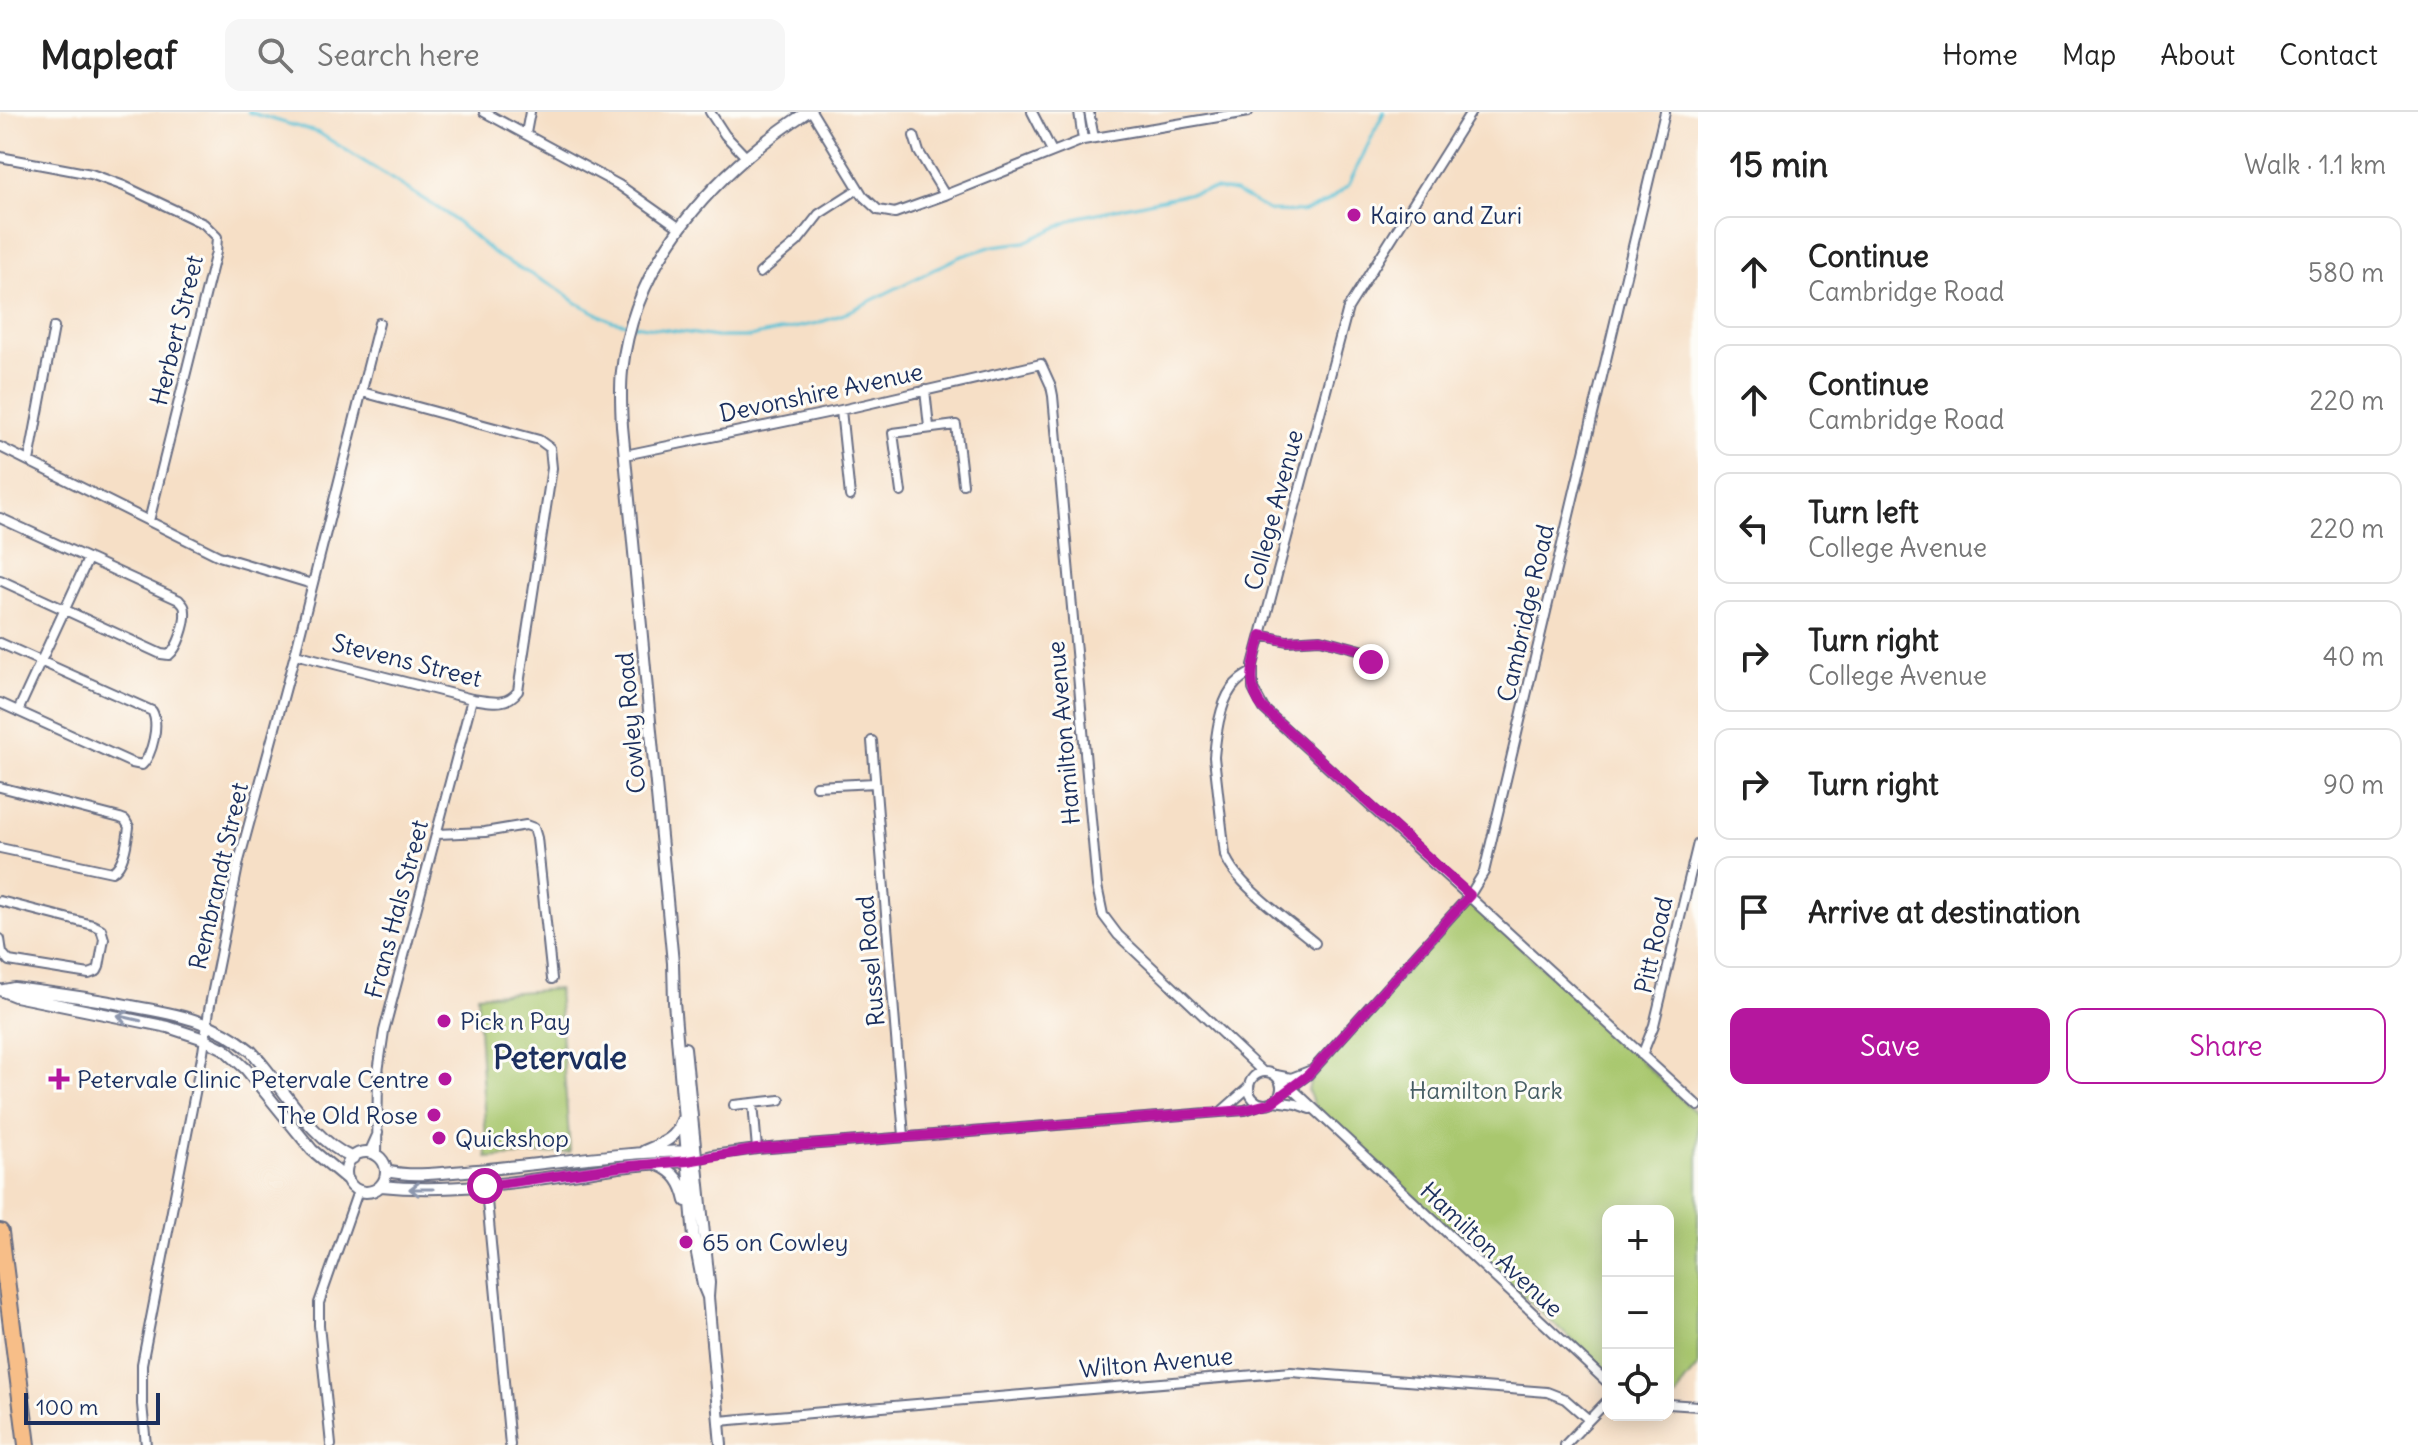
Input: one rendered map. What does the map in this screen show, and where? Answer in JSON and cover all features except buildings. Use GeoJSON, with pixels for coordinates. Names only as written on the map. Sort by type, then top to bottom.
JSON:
{"type":"FeatureCollection","features":[{"type":"Feature","properties":{"kind":"highway"},"geometry":{"type":"LineString","coordinates":[[0,1232],[27,1445]]}},
{"type":"Feature","properties":{"kind":"street"},"geometry":{"type":"LineString","coordinates":[[484,112],[619,185],[680,228]]}},
{"type":"Feature","properties":{"kind":"street"},"geometry":{"type":"LineString","coordinates":[[526,133],[530,112]]}},
{"type":"Feature","properties":{"kind":"street"},"geometry":{"type":"LineString","coordinates":[[710,112],[725,135],[747,158]]}},
{"type":"Feature","properties":{"kind":"street"},"geometry":{"type":"LineString","coordinates":[[810,112],[858,189],[870,204],[887,212],[905,211],[1083,140],[1194,117],[1248,112]]}},
{"type":"Feature","properties":{"kind":"street","name":"Cowley Road"},"geometry":{"type":"LineString","coordinates":[[721,1445],[709,1283],[684,1106],[674,1002],[622,426],[622,371],[629,334],[654,267],[680,228],[711,191],[747,158],[771,137],[810,112]]}},
{"type":"Feature","properties":{"kind":"street"},"geometry":{"type":"LineString","coordinates":[[1032,112],[1052,151]]}},
{"type":"Feature","properties":{"kind":"street"},"geometry":{"type":"LineString","coordinates":[[1079,112],[1083,140]]}},
{"type":"Feature","properties":{"kind":"street"},"geometry":{"type":"LineString","coordinates":[[1089,112],[1094,138]]}},
{"type":"Feature","properties":{"kind":"street","name":"College Avenue"},"geometry":{"type":"LineString","coordinates":[[1252,672],[1348,308],[1471,112]]}},
{"type":"Feature","properties":{"kind":"street","name":"Cambridge Road"},"geometry":{"type":"LineString","coordinates":[[1277,1099],[1308,1075],[1479,883],[1665,112]]}},
{"type":"Feature","properties":{"kind":"street"},"geometry":{"type":"LineString","coordinates":[[914,136],[919,152],[945,195]]}},
{"type":"Feature","properties":{"kind":"street","name":"Herbert Street"},"geometry":{"type":"LineString","coordinates":[[0,157],[91,174],[124,186],[195,218],[217,237],[216,252],[149,521]]}},
{"type":"Feature","properties":{"kind":"street"},"geometry":{"type":"LineString","coordinates":[[760,273],[797,242],[819,214],[858,189]]}},
{"type":"Feature","properties":{"kind":"street","name":"Rembrandt Street"},"geometry":{"type":"LineString","coordinates":[[146,1445],[142,1364],[239,861],[379,323]]}},
{"type":"Feature","properties":{"kind":"street"},"geometry":{"type":"LineString","coordinates":[[29,461],[54,327]]}},
{"type":"Feature","properties":{"kind":"street","name":"Hamilton Avenue"},"geometry":{"type":"LineString","coordinates":[[1026,366],[1041,364],[1053,396],[1095,870],[1103,915],[1118,935],[1263,1072]]}},
{"type":"Feature","properties":{"kind":"street","name":"Devonshire Avenue"},"geometry":{"type":"LineString","coordinates":[[625,455],[841,410],[1026,366]]}},
{"type":"Feature","properties":{"kind":"street"},"geometry":{"type":"LineString","coordinates":[[925,390],[929,427]]}},
{"type":"Feature","properties":{"kind":"street","name":"Stevens Street"},"geometry":{"type":"LineString","coordinates":[[295,654],[472,699],[509,700],[518,691],[552,468],[550,448],[539,440],[362,392]]}},
{"type":"Feature","properties":{"kind":"street"},"geometry":{"type":"LineString","coordinates":[[841,410],[850,496]]}},
{"type":"Feature","properties":{"kind":"street"},"geometry":{"type":"LineString","coordinates":[[901,492],[893,433],[929,427],[956,425],[963,484]]}},
{"type":"Feature","properties":{"kind":"street"},"geometry":{"type":"LineString","coordinates":[[0,447],[219,556],[312,584]]}},
{"type":"Feature","properties":{"kind":"street"},"geometry":{"type":"LineString","coordinates":[[0,518],[174,598],[183,604],[186,614],[176,649],[169,655],[161,654],[0,580]]}},
{"type":"Feature","properties":{"kind":"street"},"geometry":{"type":"LineString","coordinates":[[18,711],[88,559]]}},
{"type":"Feature","properties":{"kind":"street"},"geometry":{"type":"LineString","coordinates":[[1261,635],[1287,641],[1320,639],[1361,650],[1371,662]]}},
{"type":"Feature","properties":{"kind":"street"},"geometry":{"type":"LineString","coordinates":[[0,643],[152,711],[156,715],[156,725],[147,759],[142,765],[0,703]]}},
{"type":"Feature","properties":{"kind":"street"},"geometry":{"type":"LineString","coordinates":[[1315,943],[1241,880],[1225,855],[1215,746],[1227,696],[1236,683],[1252,672],[1255,696],[1264,709],[1698,1106]]}},
{"type":"Feature","properties":{"kind":"street","name":"Frans Hals Street"},"geometry":{"type":"LineString","coordinates":[[373,1154],[378,1132],[378,1072],[382,1039],[472,699]]}},
{"type":"Feature","properties":{"kind":"street","name":"Russel Road"},"geometry":{"type":"LineString","coordinates":[[872,741],[904,1136]]}},
{"type":"Feature","properties":{"kind":"street"},"geometry":{"type":"LineString","coordinates":[[816,786],[875,783]]}},
{"type":"Feature","properties":{"kind":"street"},"geometry":{"type":"LineString","coordinates":[[0,787],[120,818],[129,827],[122,862],[112,872],[0,848]]}},
{"type":"Feature","properties":{"kind":"street"},"geometry":{"type":"LineString","coordinates":[[437,834],[485,832],[526,825],[534,828],[552,979]]}},
{"type":"Feature","properties":{"kind":"street","name":"Pitt Road"},"geometry":{"type":"LineString","coordinates":[[1642,1055],[1654,1025],[1698,843]]}},
{"type":"Feature","properties":{"kind":"street"},"geometry":{"type":"LineString","coordinates":[[0,901],[93,925],[101,929],[104,939],[99,967],[89,974],[9,961],[2,953],[0,939]]}},
{"type":"Feature","properties":{"kind":"street","name":"Cowley Road"},"geometry":{"type":"LineString","coordinates":[[675,987],[680,1001],[692,1156],[694,1238],[708,1297]]}},
{"type":"Feature","properties":{"kind":"street"},"geometry":{"type":"LineString","coordinates":[[1,990],[14,988],[80,997],[176,1013],[207,1023],[251,1051],[321,1136],[353,1158]]}},
{"type":"Feature","properties":{"kind":"street"},"geometry":{"type":"LineString","coordinates":[[1,990],[15,996],[168,1027],[204,1039],[233,1057],[312,1150],[358,1191],[370,1192],[381,1186],[409,1189],[485,1186],[692,1156]]}},
{"type":"Feature","properties":{"kind":"street"},"geometry":{"type":"LineString","coordinates":[[1246,1056],[1254,1100],[1262,1104]]}},
{"type":"Feature","properties":{"kind":"street"},"geometry":{"type":"LineString","coordinates":[[1222,1110],[1255,1074],[1263,1072],[1278,1078],[1291,1078],[1315,1067]]}},
{"type":"Feature","properties":{"kind":"street"},"geometry":{"type":"LineString","coordinates":[[1307,1103],[1305,1086],[1308,1075]]}},
{"type":"Feature","properties":{"kind":"street"},"geometry":{"type":"LineString","coordinates":[[386,1171],[413,1175],[638,1154],[712,1155],[904,1136],[1245,1110],[1277,1099],[1281,1087],[1278,1078]]}},
{"type":"Feature","properties":{"kind":"street","name":"Hamilton Avenue"},"geometry":{"type":"LineString","coordinates":[[1278,1078],[1602,1377]]}},
{"type":"Feature","properties":{"kind":"street","name":"Hamilton Avenue"},"geometry":{"type":"LineString","coordinates":[[1277,1099],[1314,1111]]}},
{"type":"Feature","properties":{"kind":"street"},"geometry":{"type":"LineString","coordinates":[[734,1105],[780,1100]]}},
{"type":"Feature","properties":{"kind":"street"},"geometry":{"type":"LineString","coordinates":[[753,1103],[757,1149]]}},
{"type":"Feature","properties":{"kind":"street"},"geometry":{"type":"LineString","coordinates":[[638,1154],[677,1133],[684,1106]]}},
{"type":"Feature","properties":{"kind":"street"},"geometry":{"type":"LineString","coordinates":[[348,1180],[347,1168],[353,1158],[360,1153],[373,1154],[383,1162],[386,1171],[381,1186]]}},
{"type":"Feature","properties":{"kind":"street"},"geometry":{"type":"LineString","coordinates":[[653,1163],[678,1179],[694,1238]]}},
{"type":"Feature","properties":{"kind":"street"},"geometry":{"type":"LineString","coordinates":[[484,1169],[510,1445]]}},
{"type":"Feature","properties":{"kind":"street"},"geometry":{"type":"LineString","coordinates":[[331,1445],[319,1303],[358,1191]]}},
{"type":"Feature","properties":{"kind":"street","name":"Wilton Avenue"},"geometry":{"type":"LineString","coordinates":[[719,1421],[1291,1372],[1547,1392],[1565,1399],[1588,1419]]}},
{"type":"Feature","properties":{"kind":"street"},"geometry":{"type":"LineString","coordinates":[[1674,1404],[1698,1406]]}},
{"type":"Feature","properties":{"kind":"street"},"geometry":{"type":"LineString","coordinates":[[1565,1445],[1602,1406]]}},
{"type":"Feature","properties":{"kind":"green space","name":"Hamilton Park"},"geometry":{"type":"Polygon","coordinates":[[[1469,898],[1698,1115],[1698,1366],[1677,1397],[1674,1397],[1674,1205],[1602,1205],[1602,1368],[1314,1106],[1308,1090],[1310,1082],[1469,898]]]}},
{"type":"Feature","properties":{"kind":"green space"},"geometry":{"type":"Polygon","coordinates":[[[558,989],[570,1152],[487,1158],[477,995],[558,989]]]}},
{"type":"Feature","properties":{"kind":"waterway"},"geometry":{"type":"LineString","coordinates":[[248,112],[319,133],[447,214],[497,256],[560,290],[577,303],[612,321],[627,324]]}},
{"type":"Feature","properties":{"kind":"waterway"},"geometry":{"type":"LineString","coordinates":[[634,325],[716,337],[749,337],[818,323],[844,314],[959,257],[993,246],[1025,242],[1079,217],[1216,189],[1235,192],[1270,211],[1302,212],[1325,203],[1348,186],[1384,112]]}},
{"type":"Feature","properties":{"kind":"place","name":"Kairo and Zuri"},"geometry":{"type":"Point","coordinates":[1354,215]}},
{"type":"Feature","properties":{"kind":"place","name":"Pick n Pay"},"geometry":{"type":"Point","coordinates":[444,1021]}},
{"type":"Feature","properties":{"kind":"place","name":"Petervale Clinic"},"geometry":{"type":"Point","coordinates":[59,1079]}},
{"type":"Feature","properties":{"kind":"place","name":"Petervale Centre"},"geometry":{"type":"Point","coordinates":[445,1079]}},
{"type":"Feature","properties":{"kind":"place","name":"The Old Rose"},"geometry":{"type":"Point","coordinates":[434,1115]}},
{"type":"Feature","properties":{"kind":"place","name":"Quickshop"},"geometry":{"type":"Point","coordinates":[439,1138]}},
{"type":"Feature","properties":{"kind":"place","name":"65 on Cowley"},"geometry":{"type":"Point","coordinates":[686,1242]}},
{"type":"Feature","properties":{"kind":"district","name":"Petervale"},"geometry":{"type":"Point","coordinates":[560,1057]}},
{"type":"Feature","properties":{"kind":"route"},"geometry":{"type":"LineString","coordinates":[[485,1186],[687,1161],[757,1149],[1245,1110],[1275,1101],[1308,1075],[1470,895],[1264,709],[1255,696],[1251,680],[1261,635],[1287,641],[1320,639],[1361,650],[1371,662]]}}]}
